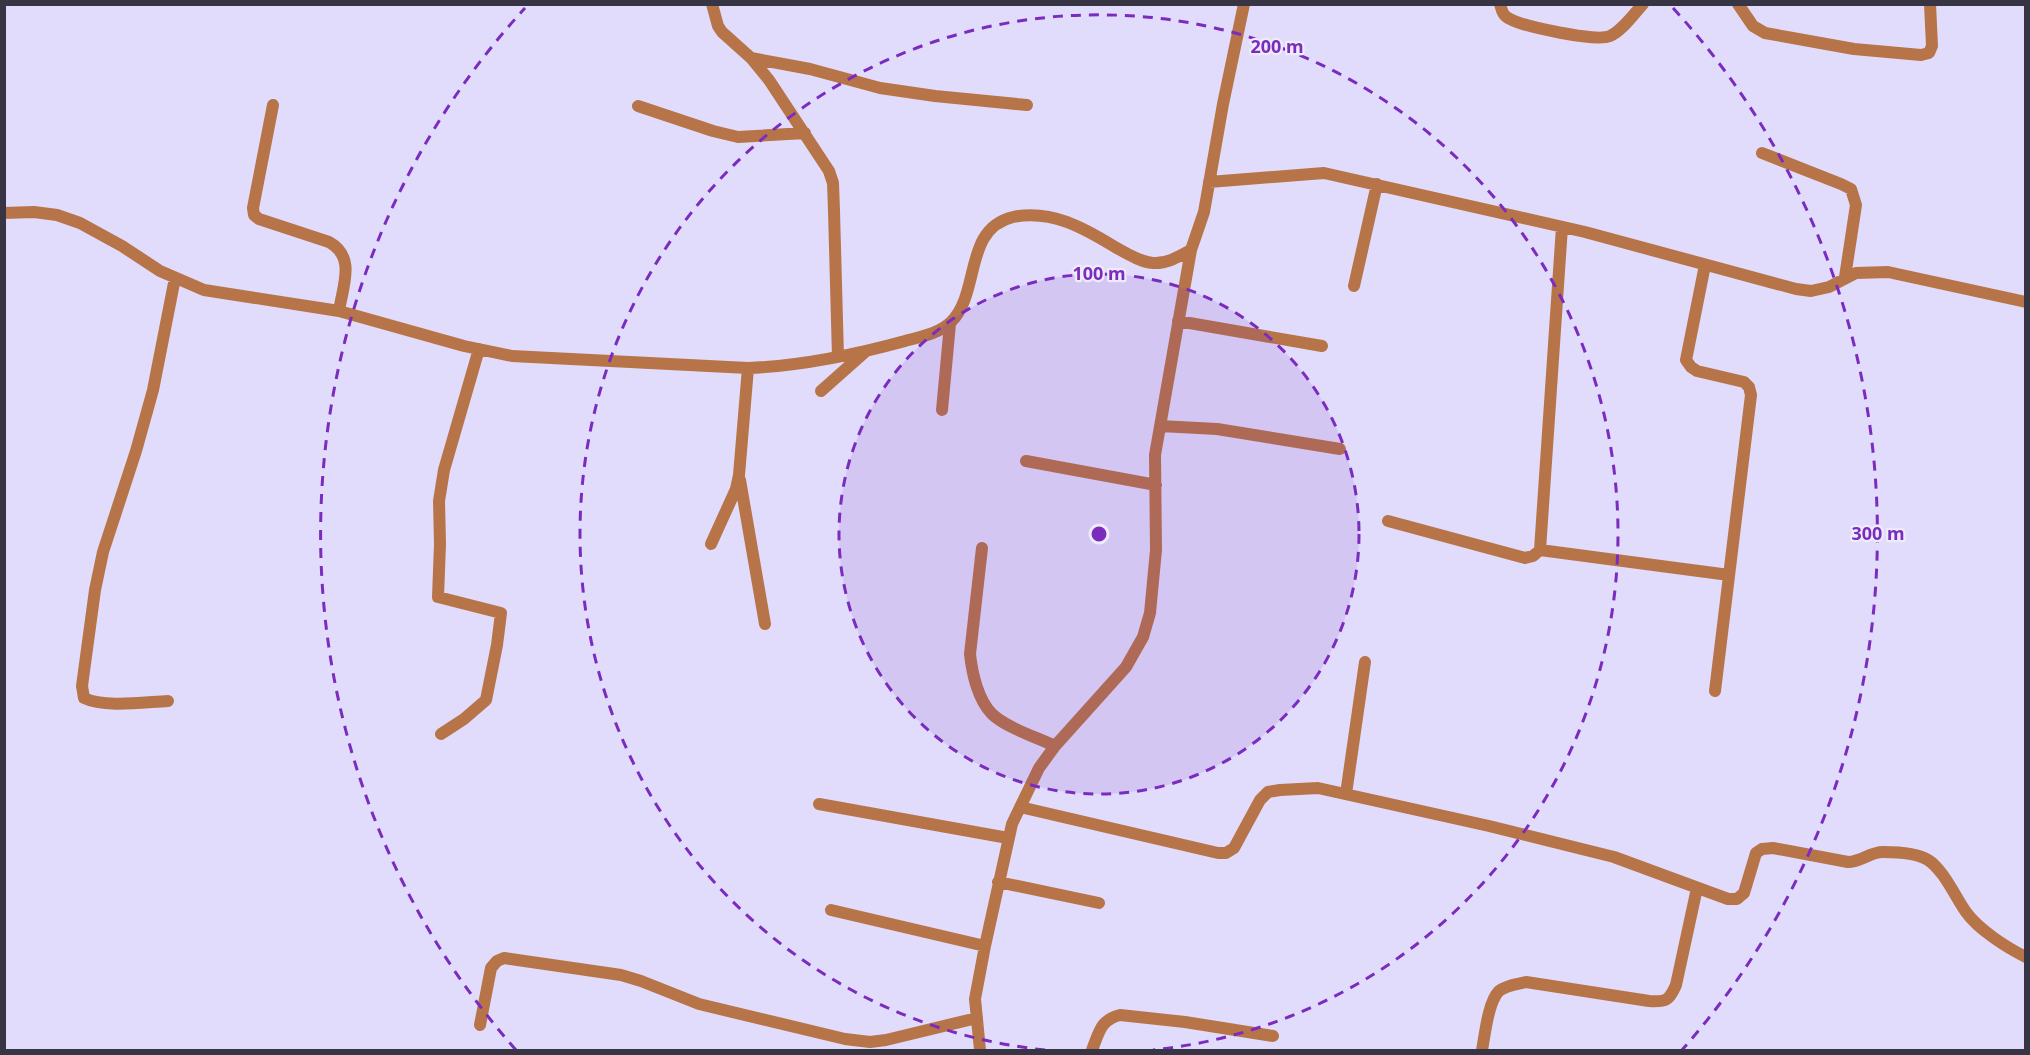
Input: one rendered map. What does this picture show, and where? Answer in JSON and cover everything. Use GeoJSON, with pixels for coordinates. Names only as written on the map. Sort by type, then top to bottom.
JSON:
{"type":"FeatureCollection","features":[{"type":"Feature","properties":{"kind":"street"},"geometry":{"type":"LineString","coordinates":[[712,4],[722,32],[751,58],[774,88],[829,171],[833,183],[838,357]]}},
{"type":"Feature","properties":{"kind":"street"},"geometry":{"type":"LineString","coordinates":[[980,1050],[975,999],[1008,838],[1020,807],[1039,768],[1055,746],[1126,667],[1143,637],[1150,613],[1155,561],[1155,455],[1191,250],[1204,212],[1244,4]]}},
{"type":"Feature","properties":{"kind":"street"},"geometry":{"type":"LineString","coordinates":[[1500,4],[1503,14],[1509,19],[1539,28],[1595,38],[1609,37],[1643,4]]}},
{"type":"Feature","properties":{"kind":"street"},"geometry":{"type":"LineString","coordinates":[[1738,4],[1753,26],[1766,33],[1854,49],[1921,55],[1929,53],[1932,46],[1930,4]]}},
{"type":"Feature","properties":{"kind":"street"},"geometry":{"type":"LineString","coordinates":[[751,58],[810,69],[880,88],[1028,105]]}},
{"type":"Feature","properties":{"kind":"street"},"geometry":{"type":"LineString","coordinates":[[273,105],[253,208],[254,215],[259,219],[329,242],[339,248],[345,258],[339,311]]}},
{"type":"Feature","properties":{"kind":"street"},"geometry":{"type":"LineString","coordinates":[[638,106],[738,137],[805,133]]}},
{"type":"Feature","properties":{"kind":"street"},"geometry":{"type":"LineString","coordinates":[[1762,153],[1851,189],[1856,205],[1845,277]]}},
{"type":"Feature","properties":{"kind":"street"},"geometry":{"type":"LineString","coordinates":[[1209,182],[1323,173],[1562,227],[1796,289],[1811,291],[1829,287],[1845,277],[1863,272],[1888,272],[2025,302]]}},
{"type":"Feature","properties":{"kind":"street"},"geometry":{"type":"LineString","coordinates":[[1354,286],[1377,184]]}},
{"type":"Feature","properties":{"kind":"street"},"geometry":{"type":"LineString","coordinates":[[4,213],[34,212],[57,215],[80,224],[175,278],[204,290],[339,311],[478,349],[512,356],[748,369],[779,367],[865,352],[931,334],[950,324],[958,315],[980,244],[986,232],[998,223],[1012,218],[1031,215],[1064,221],[1090,232],[1128,254],[1152,263],[1176,259],[1191,250]]}},
{"type":"Feature","properties":{"kind":"street"},"geometry":{"type":"LineString","coordinates":[[1388,521],[1525,558],[1533,556],[1540,550],[1562,227]]}},
{"type":"Feature","properties":{"kind":"street"},"geometry":{"type":"LineString","coordinates":[[1705,265],[1686,360],[1697,371],[1744,382],[1749,387],[1751,395],[1715,691]]}},
{"type":"Feature","properties":{"kind":"street"},"geometry":{"type":"LineString","coordinates":[[168,701],[104,703],[90,701],[84,698],[82,686],[95,591],[103,552],[153,390],[175,278]]}},
{"type":"Feature","properties":{"kind":"street"},"geometry":{"type":"LineString","coordinates":[[1178,321],[1322,346]]}},
{"type":"Feature","properties":{"kind":"street"},"geometry":{"type":"LineString","coordinates":[[942,410],[950,324]]}},
{"type":"Feature","properties":{"kind":"street"},"geometry":{"type":"LineString","coordinates":[[441,734],[464,719],[486,700],[501,613],[438,597],[439,501],[444,470],[478,349]]}},
{"type":"Feature","properties":{"kind":"street"},"geometry":{"type":"LineString","coordinates":[[821,391],[865,352]]}},
{"type":"Feature","properties":{"kind":"street"},"geometry":{"type":"LineString","coordinates":[[711,544],[736,489],[739,475],[748,369]]}},
{"type":"Feature","properties":{"kind":"street"},"geometry":{"type":"LineString","coordinates":[[1160,426],[1216,429],[1340,449]]}},
{"type":"Feature","properties":{"kind":"street"},"geometry":{"type":"LineString","coordinates":[[1026,461],[1156,485]]}},
{"type":"Feature","properties":{"kind":"street"},"geometry":{"type":"LineString","coordinates":[[739,475],[765,624]]}},
{"type":"Feature","properties":{"kind":"street"},"geometry":{"type":"LineString","coordinates":[[982,548],[970,654],[971,670],[982,700],[991,713],[1000,720],[1055,746]]}},
{"type":"Feature","properties":{"kind":"street"},"geometry":{"type":"LineString","coordinates":[[1540,550],[1729,574]]}},
{"type":"Feature","properties":{"kind":"street"},"geometry":{"type":"LineString","coordinates":[[1346,794],[1365,662]]}},
{"type":"Feature","properties":{"kind":"street"},"geometry":{"type":"LineString","coordinates":[[1020,807],[1226,853],[1234,849],[1260,800],[1268,792],[1318,788],[1489,826],[1614,857],[1667,875],[1728,900],[1737,899],[1744,893],[1756,853],[1762,849],[1773,848],[1848,862],[1857,862],[1876,852],[1918,856],[1928,860],[1937,868],[1968,915],[2013,951],[2025,957]]}},
{"type":"Feature","properties":{"kind":"street"},"geometry":{"type":"LineString","coordinates":[[819,804],[1008,838]]}},
{"type":"Feature","properties":{"kind":"street"},"geometry":{"type":"LineString","coordinates":[[998,882],[1099,903]]}},
{"type":"Feature","properties":{"kind":"street"},"geometry":{"type":"LineString","coordinates":[[1482,1050],[1492,1004],[1499,992],[1509,986],[1526,982],[1663,1002],[1671,997],[1676,985],[1696,888]]}},
{"type":"Feature","properties":{"kind":"street"},"geometry":{"type":"LineString","coordinates":[[831,910],[985,946]]}},
{"type":"Feature","properties":{"kind":"street"},"geometry":{"type":"LineString","coordinates":[[480,1025],[491,968],[497,961],[504,958],[621,975],[699,1004],[845,1039],[870,1042],[886,1040],[976,1018]]}},
{"type":"Feature","properties":{"kind":"street"},"geometry":{"type":"LineString","coordinates":[[1092,1050],[1102,1024],[1120,1015],[1185,1022],[1273,1036]]}}]}
